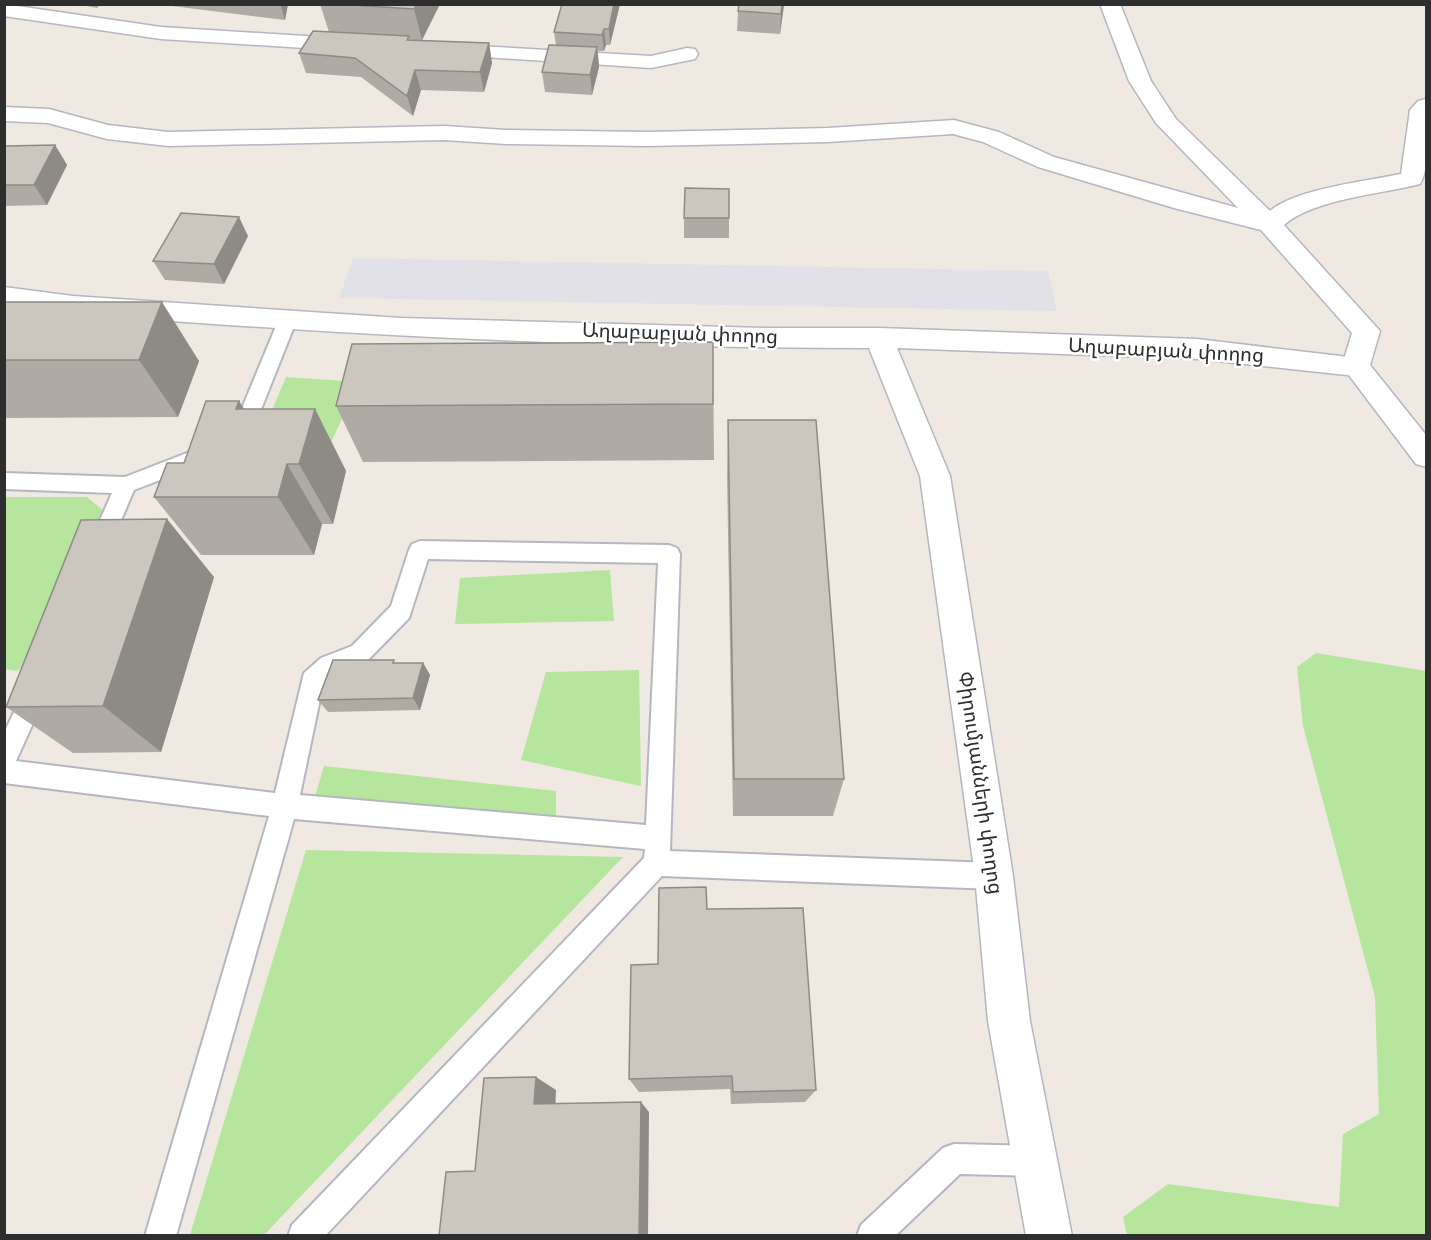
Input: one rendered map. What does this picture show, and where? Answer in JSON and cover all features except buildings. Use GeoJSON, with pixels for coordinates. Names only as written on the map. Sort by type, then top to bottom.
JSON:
{"type":"FeatureCollection","features":[{"type":"Feature","properties":{"kind":"street"},"geometry":{"type":"LineString","coordinates":[[1110,4],[1140,81],[1167,123],[1230,188],[1270,224],[1365,331],[1356,366],[1426,456]]}},
{"type":"Feature","properties":{"kind":"street"},"geometry":{"type":"LineString","coordinates":[[4,10],[161,33],[373,46]]}},
{"type":"Feature","properties":{"kind":"street"},"geometry":{"type":"LineString","coordinates":[[420,49],[651,62],[687,54]]}},
{"type":"Feature","properties":{"kind":"street"},"geometry":{"type":"LineString","coordinates":[[1270,224],[1286,210],[1305,202],[1412,179],[1421,110],[1426,106]]}},
{"type":"Feature","properties":{"kind":"street"},"geometry":{"type":"LineString","coordinates":[[4,114],[49,116],[107,132],[168,139],[444,133],[506,137],[647,139],[828,135],[954,127],[990,136],[1046,162],[1183,203],[1270,224]]}},
{"type":"Feature","properties":{"kind":"street","name":"Աղաբաբյան փողոց"},"geometry":{"type":"LineString","coordinates":[[4,296],[73,305],[401,327],[768,338],[879,338],[1197,350],[1356,366]]}},
{"type":"Feature","properties":{"kind":"street","name":"Փիրումյանների փողոց"},"geometry":{"type":"LineString","coordinates":[[879,338],[935,476],[994,876],[1009,1021],[1037,1161],[1049,1236]]}},
{"type":"Feature","properties":{"kind":"lane"},"geometry":{"type":"LineString","coordinates":[[4,481],[126,485],[238,442],[288,319]]}},
{"type":"Feature","properties":{"kind":"lane"},"geometry":{"type":"LineString","coordinates":[[89,570],[126,485]]}},
{"type":"Feature","properties":{"kind":"lane"},"geometry":{"type":"LineString","coordinates":[[160,1236],[285,806],[312,680],[329,665],[360,652],[401,611],[420,550],[669,554],[657,850],[303,1236]]}},
{"type":"Feature","properties":{"kind":"lane"},"geometry":{"type":"LineString","coordinates":[[4,761],[42,676]]}},
{"type":"Feature","properties":{"kind":"lane"},"geometry":{"type":"LineString","coordinates":[[4,771],[657,850],[994,876]]}},
{"type":"Feature","properties":{"kind":"lane"},"geometry":{"type":"LineString","coordinates":[[872,1236],[954,1159],[1037,1161]]}},
{"type":"Feature","properties":{"kind":"shaded area"},"geometry":{"type":"Polygon","coordinates":[[[353,258],[1048,271],[1057,311],[339,298],[353,258]]]}},
{"type":"Feature","properties":{"kind":"green space"},"geometry":{"type":"Polygon","coordinates":[[[286,377],[359,382],[328,449],[255,451],[286,377]]]}},
{"type":"Feature","properties":{"kind":"green space"},"geometry":{"type":"Polygon","coordinates":[[[5,497],[87,497],[135,537],[87,613],[17,671],[5,669],[5,497]]]}},
{"type":"Feature","properties":{"kind":"green space"},"geometry":{"type":"Polygon","coordinates":[[[610,570],[614,621],[455,624],[460,578],[610,570]]]}},
{"type":"Feature","properties":{"kind":"green space"},"geometry":{"type":"Polygon","coordinates":[[[1316,653],[1426,671],[1426,1235],[1127,1235],[1123,1217],[1168,1184],[1339,1207],[1343,1134],[1379,1114],[1375,997],[1303,726],[1297,667],[1316,653]]]}},
{"type":"Feature","properties":{"kind":"green space"},"geometry":{"type":"Polygon","coordinates":[[[639,670],[641,786],[521,760],[546,672],[639,670]]]}},
{"type":"Feature","properties":{"kind":"green space"},"geometry":{"type":"Polygon","coordinates":[[[324,766],[556,791],[556,824],[314,800],[324,766]]]}},
{"type":"Feature","properties":{"kind":"green space"},"geometry":{"type":"Polygon","coordinates":[[[306,850],[623,857],[264,1235],[190,1235],[306,850]]]}}]}
